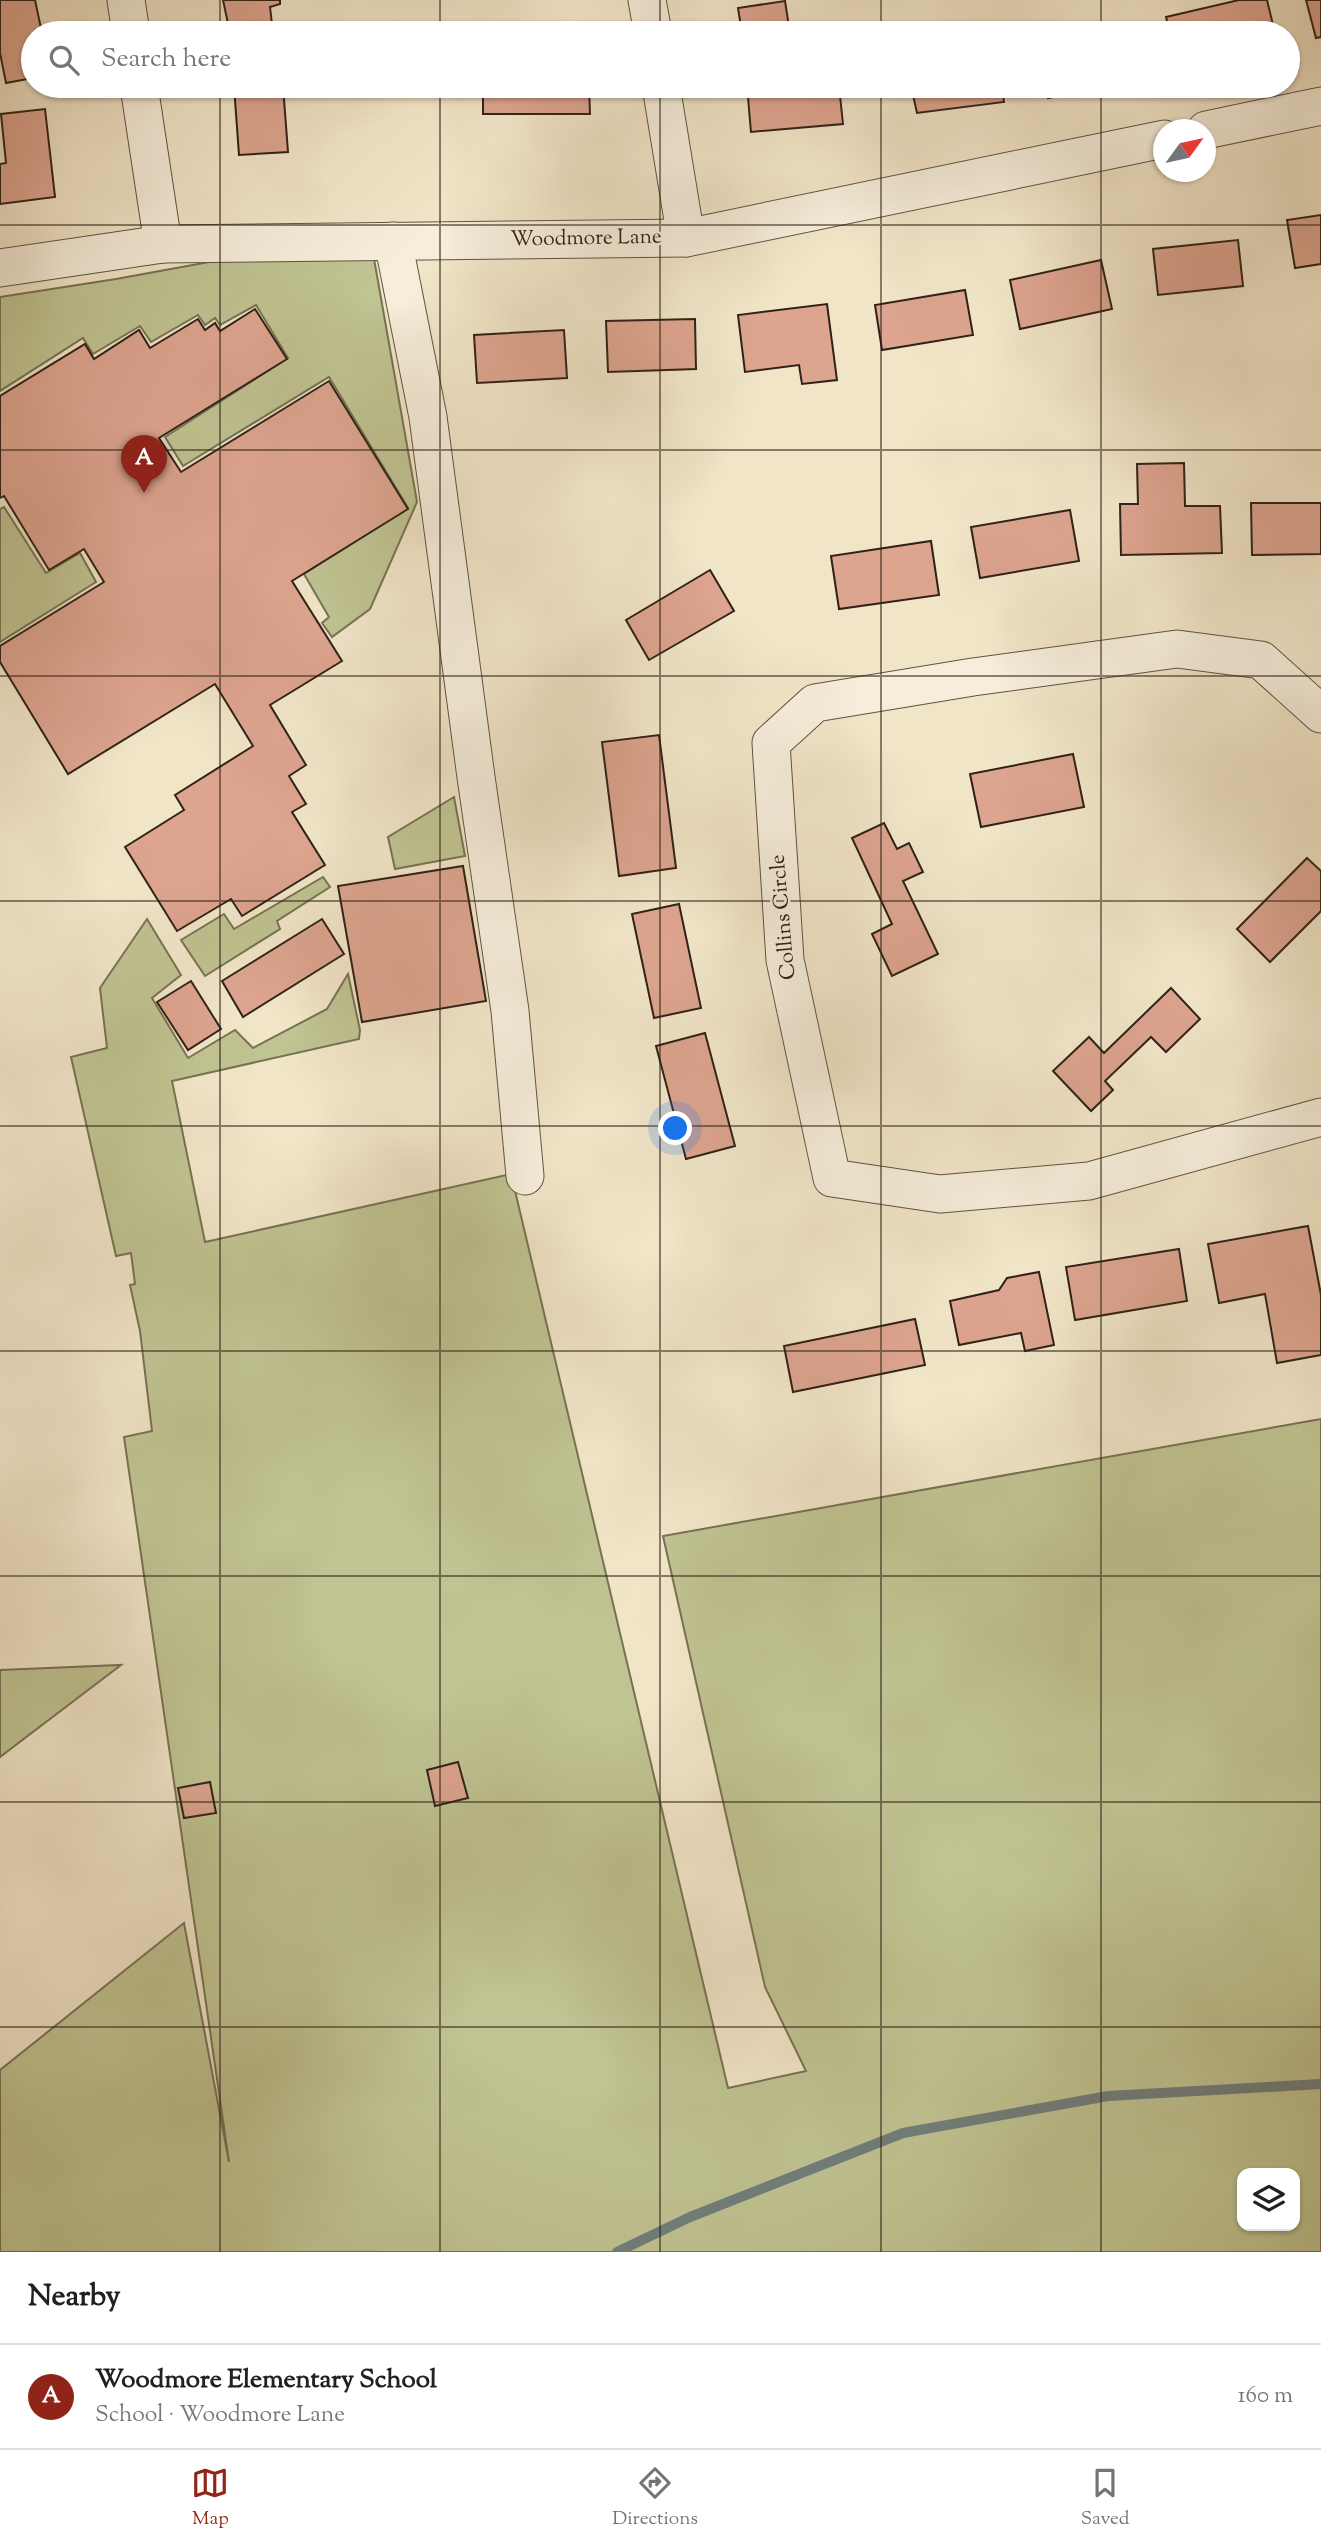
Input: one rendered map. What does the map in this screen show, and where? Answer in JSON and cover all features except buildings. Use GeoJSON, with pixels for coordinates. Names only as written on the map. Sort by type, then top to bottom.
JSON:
{"type":"FeatureCollection","features":[{"type":"Feature","properties":{"kind":"street"},"geometry":{"type":"LineString","coordinates":[[126,0],[129,21]]}},
{"type":"Feature","properties":{"kind":"street"},"geometry":{"type":"LineString","coordinates":[[648,0],[651,21]]}},
{"type":"Feature","properties":{"kind":"street"},"geometry":{"type":"LineString","coordinates":[[141,98],[163,244]]}},
{"type":"Feature","properties":{"kind":"street"},"geometry":{"type":"LineString","coordinates":[[663,98],[686,238]]}},
{"type":"Feature","properties":{"kind":"street"},"geometry":{"type":"LineString","coordinates":[[1216,128],[1321,106]]}},
{"type":"Feature","properties":{"kind":"street","name":"Woodmore Lane"},"geometry":{"type":"LineString","coordinates":[[0,268],[163,244],[686,238],[1153,141]]}},
{"type":"Feature","properties":{"kind":"street"},"geometry":{"type":"LineString","coordinates":[[393,241],[428,417],[510,1010],[525,1176]]}},
{"type":"Feature","properties":{"kind":"street","name":"Collins Circle"},"geometry":{"type":"LineString","coordinates":[[1321,714],[1261,660],[1177,649],[960,679],[816,703],[771,743],[785,960],[832,1178],[940,1194],[1089,1181],[1321,1117]]}},
{"type":"Feature","properties":{"kind":"green space"},"geometry":{"type":"Polygon","coordinates":[[[373,253],[417,502],[370,609],[332,637],[322,623],[329,617],[304,574],[408,508],[329,377],[183,466],[165,437],[288,358],[256,305],[220,325],[215,318],[205,325],[198,315],[151,342],[140,326],[93,354],[83,338],[0,391],[0,297],[220,260],[373,253]]]}},
{"type":"Feature","properties":{"kind":"green space"},"geometry":{"type":"Polygon","coordinates":[[[4,507],[46,573],[80,553],[96,582],[0,642],[0,509],[4,507]]]}},
{"type":"Feature","properties":{"kind":"green space"},"geometry":{"type":"Polygon","coordinates":[[[454,797],[465,856],[395,869],[388,837],[454,797]]]}},
{"type":"Feature","properties":{"kind":"green space"},"geometry":{"type":"Polygon","coordinates":[[[323,877],[330,887],[277,921],[280,929],[205,976],[181,940],[224,914],[234,929],[323,877]]]}},
{"type":"Feature","properties":{"kind":"green space"},"geometry":{"type":"Polygon","coordinates":[[[147,919],[181,975],[152,998],[188,1058],[235,1030],[253,1048],[327,1009],[348,974],[360,1030],[359,1039],[172,1081],[205,1242],[511,1174],[728,2088],[806,2071],[765,1987],[663,1536],[1321,1419],[1321,2252],[0,2252],[0,2070],[184,1923],[229,2162],[124,1437],[152,1431],[140,1331],[130,1285],[135,1284],[131,1253],[116,1256],[71,1057],[107,1048],[100,988],[147,919]]]}},
{"type":"Feature","properties":{"kind":"green space"},"geometry":{"type":"Polygon","coordinates":[[[121,1665],[0,1757],[0,1670],[121,1665]]]}},
{"type":"Feature","properties":{"kind":"waterway"},"geometry":{"type":"LineString","coordinates":[[617,2252],[690,2217],[903,2133],[1108,2096],[1321,2084]]}},
{"type":"Feature","properties":{"kind":"place","name":"Woodmore Elementary School"},"geometry":{"type":"Point","coordinates":[144,493]}}]}
